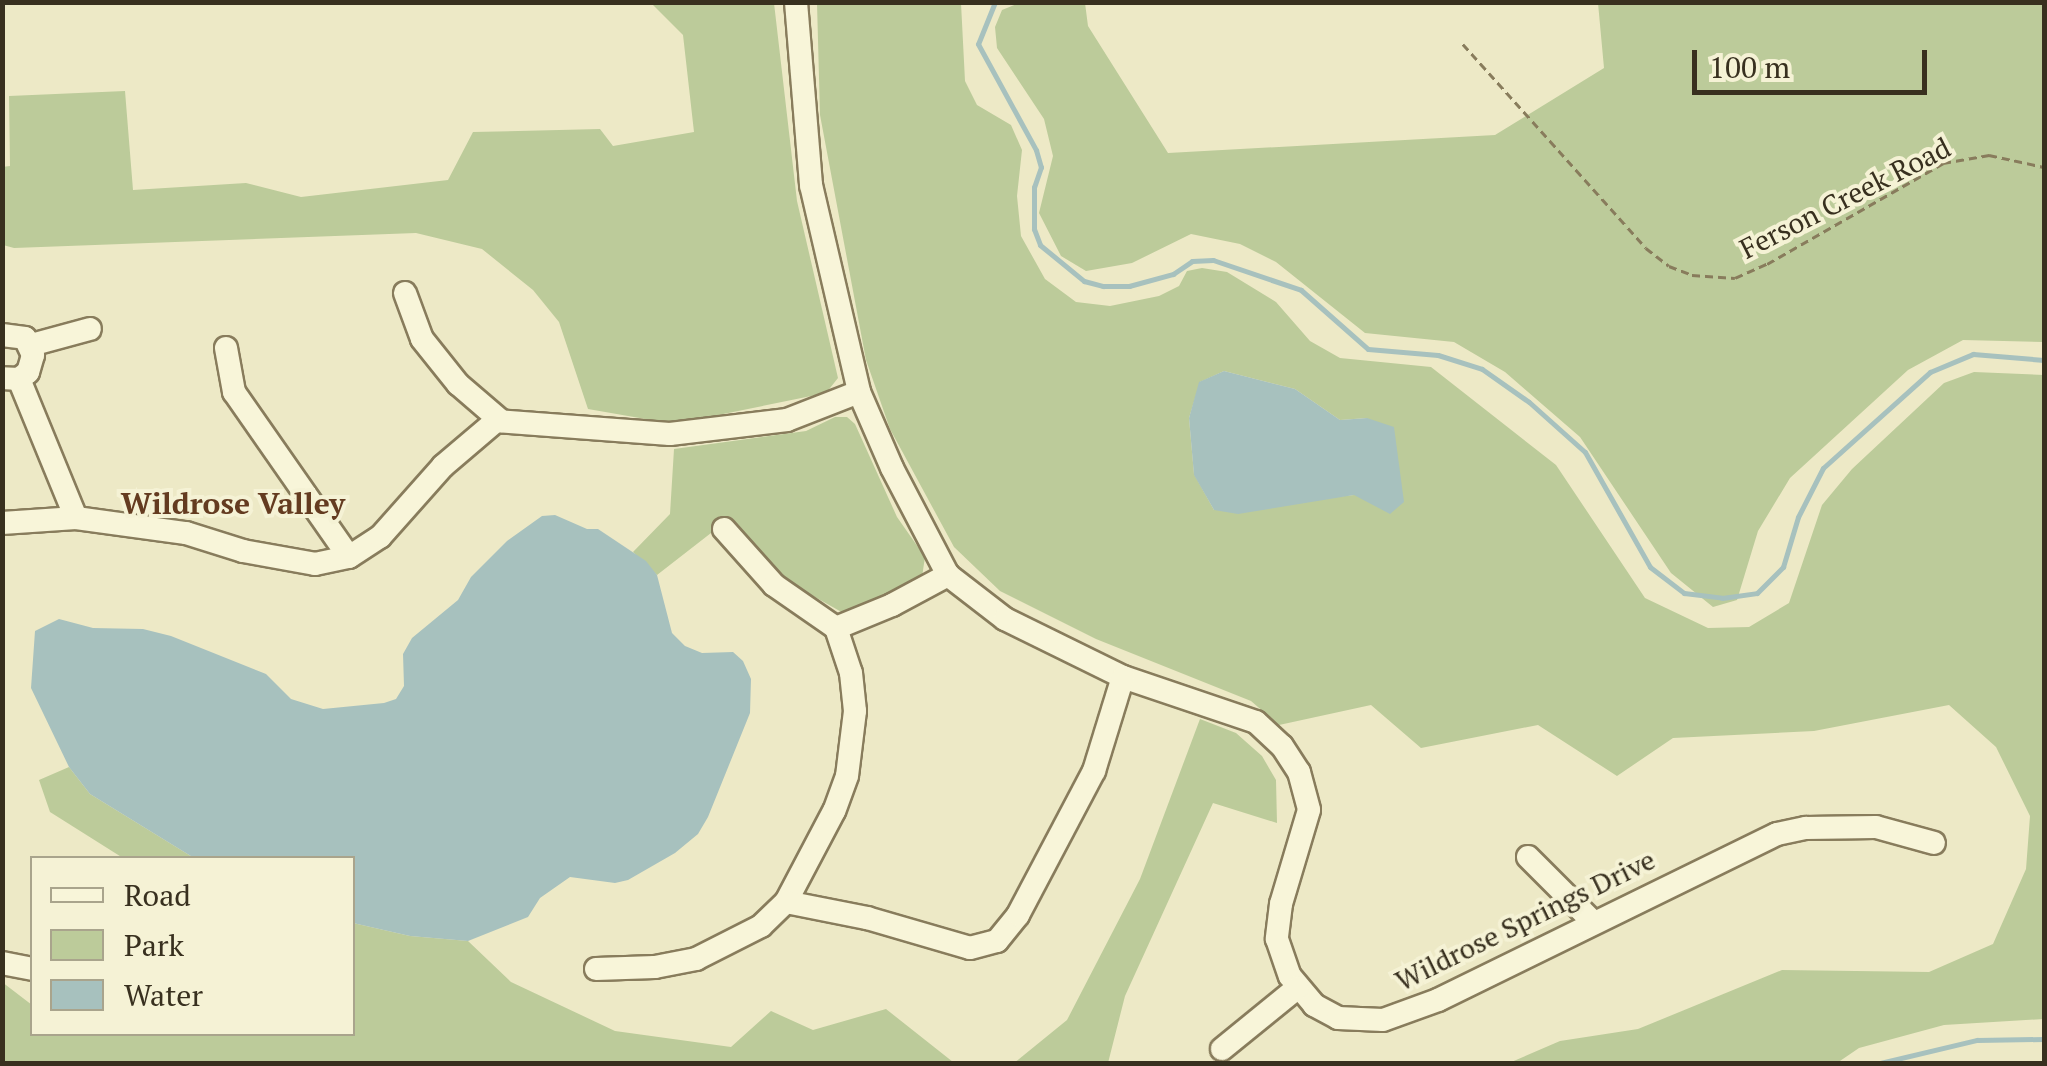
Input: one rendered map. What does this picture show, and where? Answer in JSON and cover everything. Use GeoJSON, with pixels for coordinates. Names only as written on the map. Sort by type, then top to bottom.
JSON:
{"type":"FeatureCollection","features":[{"type":"Feature","properties":{"kind":"street"},"geometry":{"type":"LineString","coordinates":[[796,2],[811,185],[858,392],[892,468],[948,575],[1005,618],[1123,677],[1256,722],[1282,746],[1299,772],[1309,810],[1281,904],[1277,940],[1297,988],[1222,1049]]}},
{"type":"Feature","properties":{"kind":"street"},"geometry":{"type":"LineString","coordinates":[[405,293],[422,339],[458,384],[501,421],[670,434],[787,420],[858,392]]}},
{"type":"Feature","properties":{"kind":"street"},"geometry":{"type":"LineString","coordinates":[[31,346],[72,330],[90,329]]}},
{"type":"Feature","properties":{"kind":"street"},"geometry":{"type":"LineString","coordinates":[[2,334],[16,334],[31,346],[32,363],[11,378],[76,518]]}},
{"type":"Feature","properties":{"kind":"street"},"geometry":{"type":"LineString","coordinates":[[226,348],[234,392],[349,558]]}},
{"type":"Feature","properties":{"kind":"street"},"geometry":{"type":"LineString","coordinates":[[2,523],[76,518],[186,533],[286,561],[314,564],[349,558],[380,537],[442,466],[501,421]]}},
{"type":"Feature","properties":{"kind":"street"},"geometry":{"type":"LineString","coordinates":[[596,969],[655,967],[696,959],[762,926],[786,902],[834,811],[847,776],[855,712],[852,673],[836,628],[774,585],[724,530]]}},
{"type":"Feature","properties":{"kind":"street"},"geometry":{"type":"LineString","coordinates":[[836,628],[892,606],[948,575]]}},
{"type":"Feature","properties":{"kind":"street"},"geometry":{"type":"LineString","coordinates":[[786,902],[867,918],[970,948],[997,942],[1018,915],[1094,771],[1123,677]]}},
{"type":"Feature","properties":{"kind":"street","name":"Wildrose Springs Drive"},"geometry":{"type":"LineString","coordinates":[[1297,988],[1314,1005],[1338,1018],[1383,1020],[1438,1000],[1732,853],[1792,831],[1876,826],[1934,843]]}},
{"type":"Feature","properties":{"kind":"street"},"geometry":{"type":"LineString","coordinates":[[1528,857],[1593,922]]}},
{"type":"Feature","properties":{"kind":"street"},"geometry":{"type":"LineString","coordinates":[[2,962],[30,969]]}},
{"type":"Feature","properties":{"kind":"path","name":"Ferson Creek Road"},"geometry":{"type":"LineString","coordinates":[[1463,44],[1646,248],[1669,266],[1692,275],[1734,278],[1767,264],[1943,163],[1988,154],[2044,167]]}},
{"type":"Feature","properties":{"kind":"green space"},"geometry":{"type":"Polygon","coordinates":[[[1022,2],[1085,3],[1088,26],[1168,153],[1495,135],[1604,68],[1598,3],[2044,3],[2044,342],[1963,340],[1908,370],[1790,478],[1758,531],[1737,600],[1713,607],[1671,573],[1580,437],[1505,372],[1454,342],[1365,333],[1276,262],[1240,244],[1191,234],[1132,263],[1086,271],[1061,256],[1039,213],[1053,156],[1044,119],[997,48],[995,27],[1002,10],[1022,2]]]}},
{"type":"Feature","properties":{"kind":"green space"},"geometry":{"type":"Polygon","coordinates":[[[651,3],[774,3],[797,201],[838,378],[826,393],[674,424],[588,409],[559,322],[533,290],[482,249],[416,233],[14,248],[3,245],[2,167],[10,166],[9,96],[125,91],[133,190],[246,183],[301,197],[448,180],[473,132],[600,129],[613,146],[694,132],[683,35],[651,3]]]}},
{"type":"Feature","properties":{"kind":"green space"},"geometry":{"type":"Polygon","coordinates":[[[817,3],[961,3],[965,81],[977,105],[1011,125],[1022,150],[1017,196],[1021,236],[1045,279],[1076,302],[1110,306],[1159,296],[1179,286],[1187,271],[1202,268],[1227,272],[1276,302],[1310,341],[1340,358],[1431,367],[1556,465],[1645,598],[1708,628],[1749,627],[1789,603],[1822,505],[1852,469],[1944,383],[1974,372],[2044,375],[2044,1019],[1944,1025],[1859,1048],[1837,1063],[1509,1063],[1560,1041],[1638,1029],[1782,970],[1929,972],[1993,944],[2026,869],[2030,816],[1996,747],[1949,705],[1814,731],[1673,738],[1617,776],[1538,725],[1421,748],[1371,705],[1279,725],[1251,701],[1096,639],[1000,591],[954,547],[890,429],[866,360],[820,115],[817,3]],[[1224,371],[1200,382],[1189,418],[1194,474],[1214,510],[1354,495],[1367,418],[1340,420],[1295,389],[1224,371]]]}},
{"type":"Feature","properties":{"kind":"green space"},"geometry":{"type":"Polygon","coordinates":[[[835,417],[847,417],[855,424],[897,517],[925,557],[922,577],[845,614],[785,580],[729,519],[657,575],[633,552],[670,514],[674,449],[806,431],[835,417]]]}},
{"type":"Feature","properties":{"kind":"green space"},"geometry":{"type":"Polygon","coordinates":[[[1200,719],[1236,733],[1262,756],[1276,780],[1277,823],[1213,803],[1125,996],[1108,1063],[1014,1063],[1067,1020],[1140,879],[1200,719]]]}},
{"type":"Feature","properties":{"kind":"green space"},"geometry":{"type":"Polygon","coordinates":[[[69,767],[90,794],[191,856],[120,856],[50,812],[39,780],[69,767]]]}},
{"type":"Feature","properties":{"kind":"green space"},"geometry":{"type":"Polygon","coordinates":[[[355,923],[410,936],[468,941],[511,982],[615,1031],[731,1047],[771,1011],[813,1030],[886,1009],[953,1062],[984,1063],[3,1063],[2,982],[30,1003],[30,1036],[355,1036],[355,923]]]}},
{"type":"Feature","properties":{"kind":"water"},"geometry":{"type":"Polygon","coordinates":[[[1224,371],[1295,389],[1340,420],[1367,418],[1394,427],[1404,502],[1390,514],[1354,495],[1238,514],[1214,510],[1194,475],[1189,418],[1199,382],[1224,371]]]}},
{"type":"Feature","properties":{"kind":"water"},"geometry":{"type":"Polygon","coordinates":[[[555,515],[587,529],[598,529],[646,561],[657,575],[672,633],[685,646],[702,653],[733,652],[743,661],[751,679],[750,713],[708,817],[698,834],[675,853],[628,880],[615,883],[570,877],[540,898],[528,917],[468,941],[410,936],[355,923],[355,856],[191,856],[90,794],[69,767],[31,688],[35,631],[59,619],[93,628],[143,629],[171,636],[266,674],[291,699],[323,709],[396,699],[404,686],[403,654],[412,638],[458,600],[471,577],[507,541],[542,516],[555,515]]]}},
{"type":"Feature","properties":{"kind":"waterway"},"geometry":{"type":"LineString","coordinates":[[995,2],[978,44],[1036,150],[1041,167],[1034,187],[1034,229],[1040,245],[1084,281],[1103,286],[1129,286],[1173,274],[1192,261],[1213,260],[1301,290],[1368,349],[1438,355],[1482,369],[1529,402],[1585,452],[1650,567],[1684,593],[1722,598],[1757,593],[1783,567],[1798,517],[1823,468],[1930,372],[1973,354],[2044,360]]}},
{"type":"Feature","properties":{"kind":"waterway"},"geometry":{"type":"LineString","coordinates":[[1876,1064],[1977,1040],[2044,1039]]}},
{"type":"Feature","properties":{"kind":"district","name":"Wildrose Valley"},"geometry":{"type":"Point","coordinates":[233,503]}}]}
